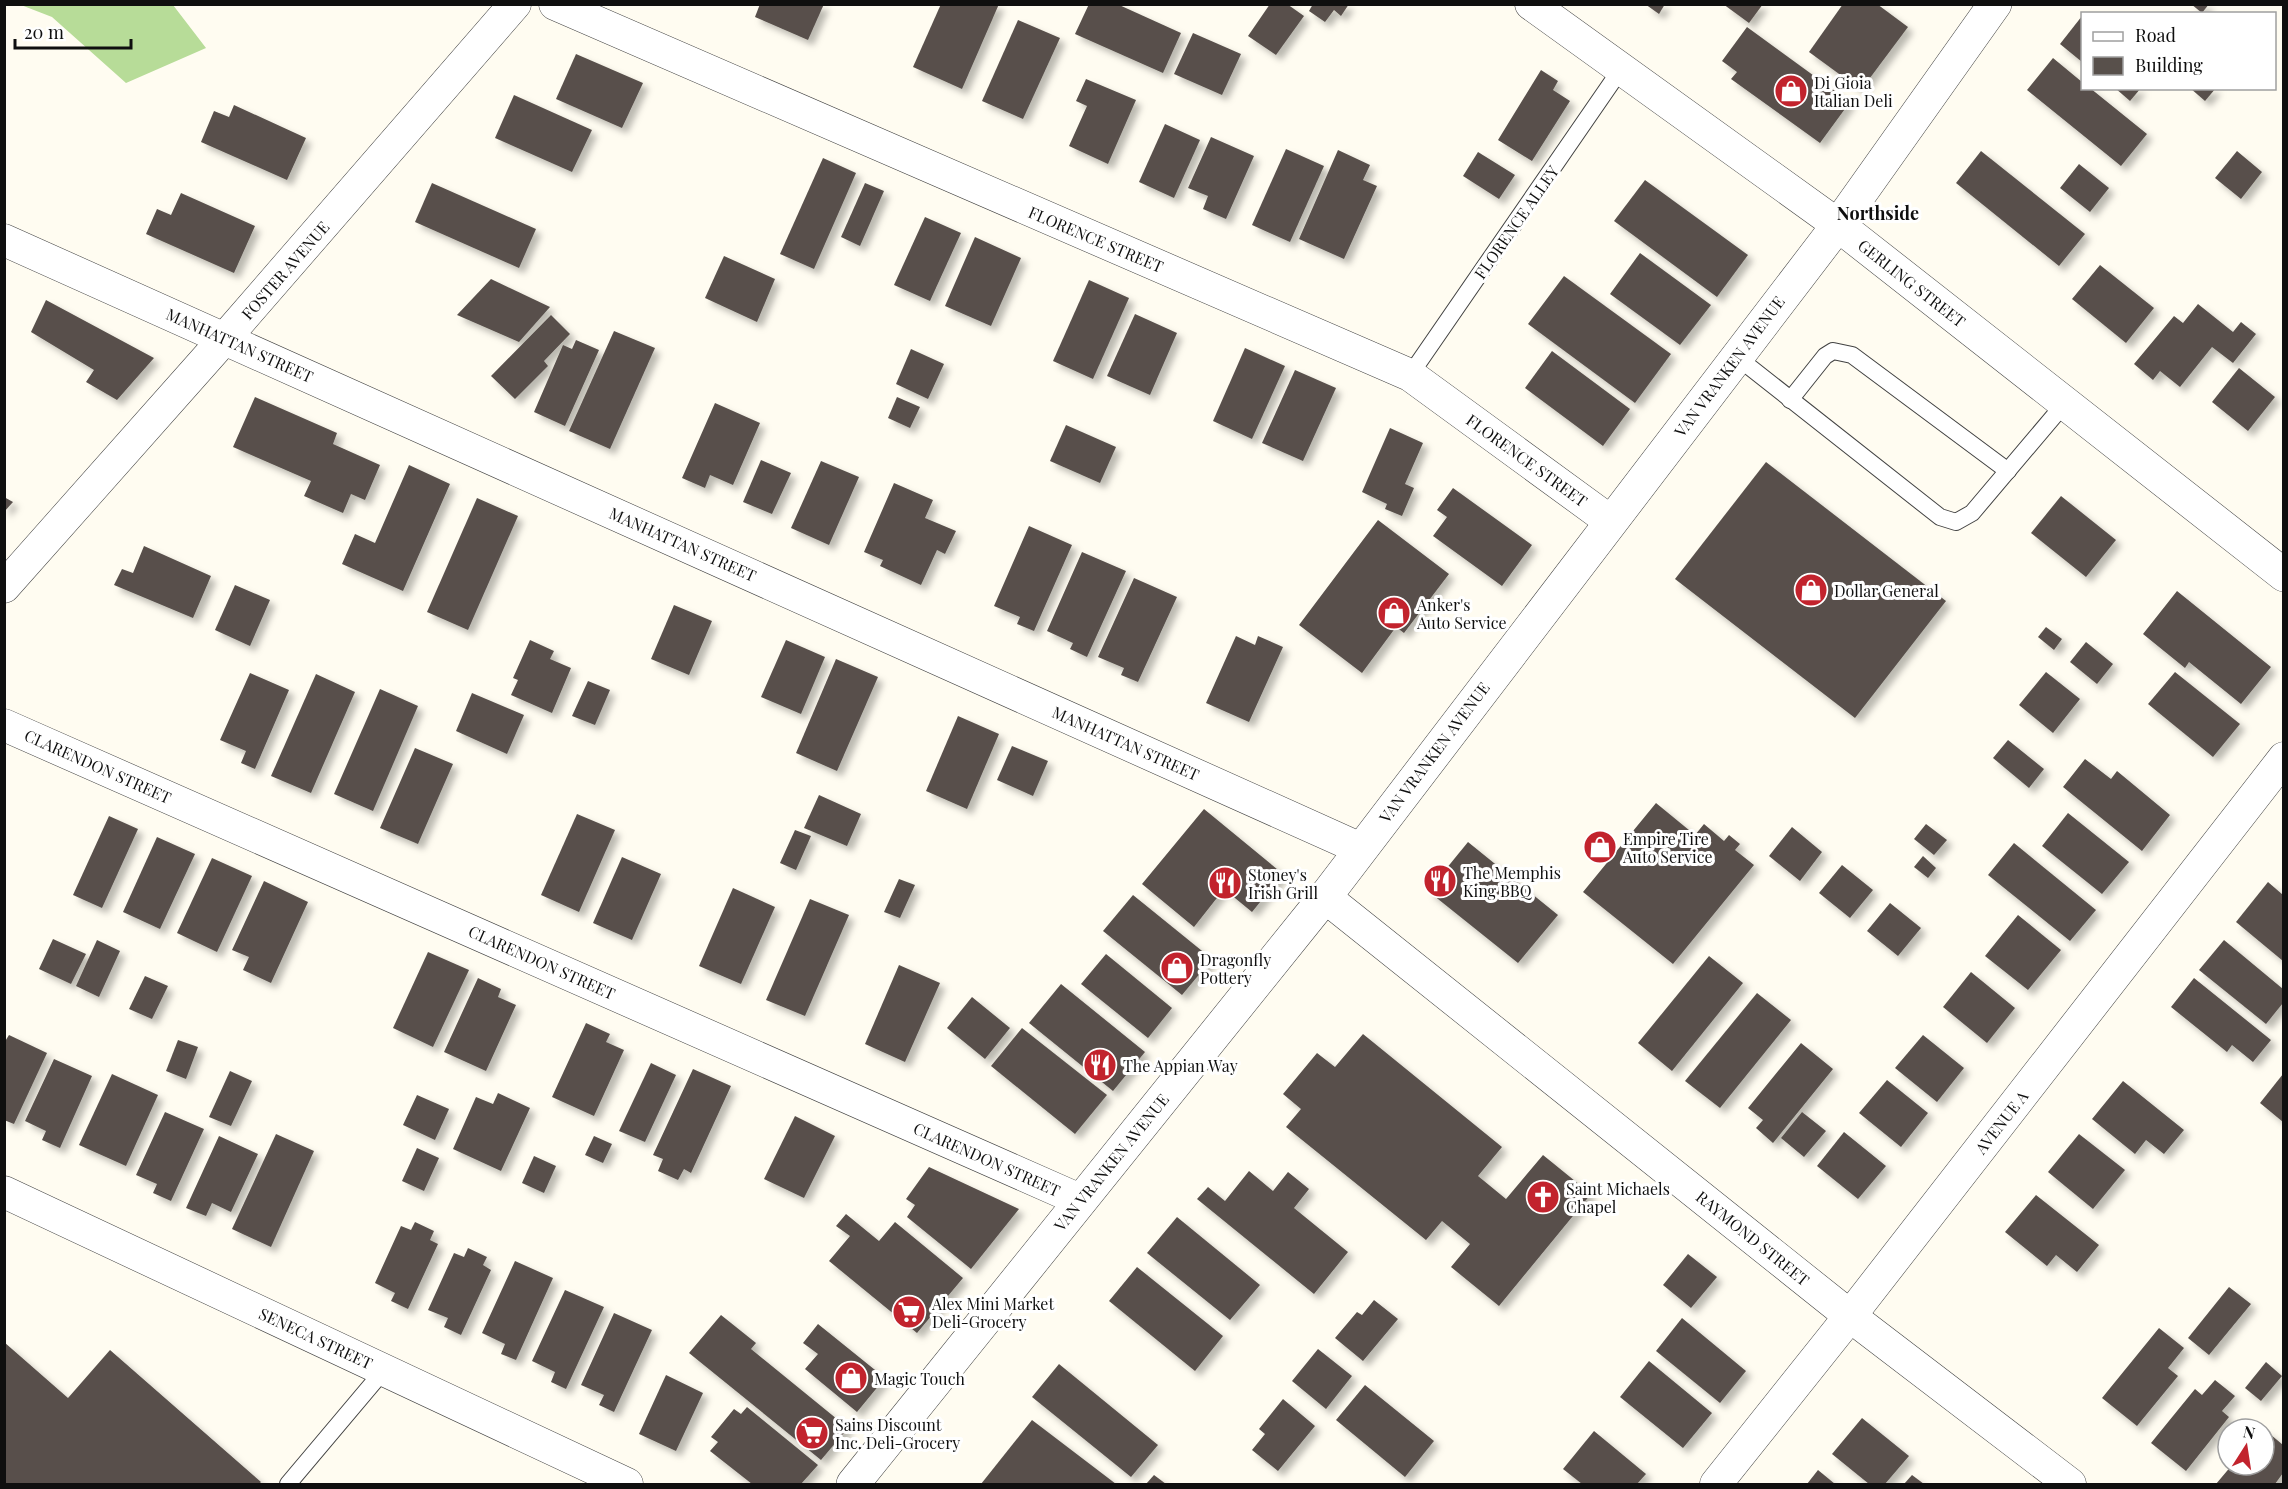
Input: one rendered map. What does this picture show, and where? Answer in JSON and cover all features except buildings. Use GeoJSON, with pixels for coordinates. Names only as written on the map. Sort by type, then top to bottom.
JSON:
{"type":"FeatureCollection","features":[{"type":"Feature","properties":{"kind":"street","name":"FOSTER AVENUE"},"geometry":{"type":"LineString","coordinates":[[4,587],[225,338],[515,4]]}},
{"type":"Feature","properties":{"kind":"street","name":"FLORENCE STREET"},"geometry":{"type":"LineString","coordinates":[[555,4],[1410,375],[1610,521]]}},
{"type":"Feature","properties":{"kind":"street","name":"GERLING STREET"},"geometry":{"type":"LineString","coordinates":[[1531,4],[1838,225],[2283,575]]}},
{"type":"Feature","properties":{"kind":"street","name":"VAN VRANKEN AVENUE"},"geometry":{"type":"LineString","coordinates":[[853,1485],[1326,897],[1610,521],[1838,225],[1995,4]]}},
{"type":"Feature","properties":{"kind":"street","name":"MANHATTAN STREET"},"geometry":{"type":"LineString","coordinates":[[4,240],[1361,849]]}},
{"type":"Feature","properties":{"kind":"street","name":"CLARENDON STREET"},"geometry":{"type":"LineString","coordinates":[[4,725],[1080,1200]]}},
{"type":"Feature","properties":{"kind":"street","name":"AVENUE A"},"geometry":{"type":"LineString","coordinates":[[1716,1485],[2283,758]]}},
{"type":"Feature","properties":{"kind":"street","name":"RAYMOND STREET"},"geometry":{"type":"LineString","coordinates":[[1326,897],[1850,1316],[2070,1485]]}},
{"type":"Feature","properties":{"kind":"street","name":"SENECA STREET"},"geometry":{"type":"LineString","coordinates":[[4,1192],[627,1485]]}},
{"type":"Feature","properties":{"kind":"lane","name":"FLORENCE ALLEY"},"geometry":{"type":"LineString","coordinates":[[1410,375],[1621,69]]}},
{"type":"Feature","properties":{"kind":"lane"},"geometry":{"type":"LineString","coordinates":[[1790,399],[1825,356],[1833,351],[1852,355],[2008,471]]}},
{"type":"Feature","properties":{"kind":"lane"},"geometry":{"type":"LineString","coordinates":[[1737,357],[1940,517],[1956,522],[1972,513],[2065,404]]}},
{"type":"Feature","properties":{"kind":"lane"},"geometry":{"type":"LineString","coordinates":[[288,1485],[384,1370]]}},
{"type":"Feature","properties":{"kind":"green space"},"geometry":{"type":"Polygon","coordinates":[[[21,5],[173,5],[206,48],[126,83],[52,17],[21,5]]]}},
{"type":"Feature","properties":{"kind":"place","name":"Di Gioia Italian Deli"},"geometry":{"type":"Point","coordinates":[1791,91]}},
{"type":"Feature","properties":{"kind":"place","name":"Dollar General"},"geometry":{"type":"Point","coordinates":[1811,590]}},
{"type":"Feature","properties":{"kind":"place","name":"Anker's Auto Service"},"geometry":{"type":"Point","coordinates":[1394,613]}},
{"type":"Feature","properties":{"kind":"place","name":"Empire Tire Auto Service"},"geometry":{"type":"Point","coordinates":[1600,847]}},
{"type":"Feature","properties":{"kind":"place","name":"The Memphis King BBQ"},"geometry":{"type":"Point","coordinates":[1440,881]}},
{"type":"Feature","properties":{"kind":"place","name":"Stoney's Irish Grill"},"geometry":{"type":"Point","coordinates":[1225,883]}},
{"type":"Feature","properties":{"kind":"place","name":"Dragonfly Pottery"},"geometry":{"type":"Point","coordinates":[1177,968]}},
{"type":"Feature","properties":{"kind":"place","name":"The Appian Way"},"geometry":{"type":"Point","coordinates":[1100,1065]}},
{"type":"Feature","properties":{"kind":"place","name":"Saint Michaels Chapel"},"geometry":{"type":"Point","coordinates":[1543,1197]}},
{"type":"Feature","properties":{"kind":"place","name":"Alex Mini Market Deli-Grocery"},"geometry":{"type":"Point","coordinates":[909,1312]}},
{"type":"Feature","properties":{"kind":"place","name":"Magic Touch"},"geometry":{"type":"Point","coordinates":[851,1378]}},
{"type":"Feature","properties":{"kind":"place","name":"Sains Discount Inc. Deli-Grocery"},"geometry":{"type":"Point","coordinates":[812,1433]}},
{"type":"Feature","properties":{"kind":"district","name":"Northside"},"geometry":{"type":"Point","coordinates":[1878,213]}}]}
